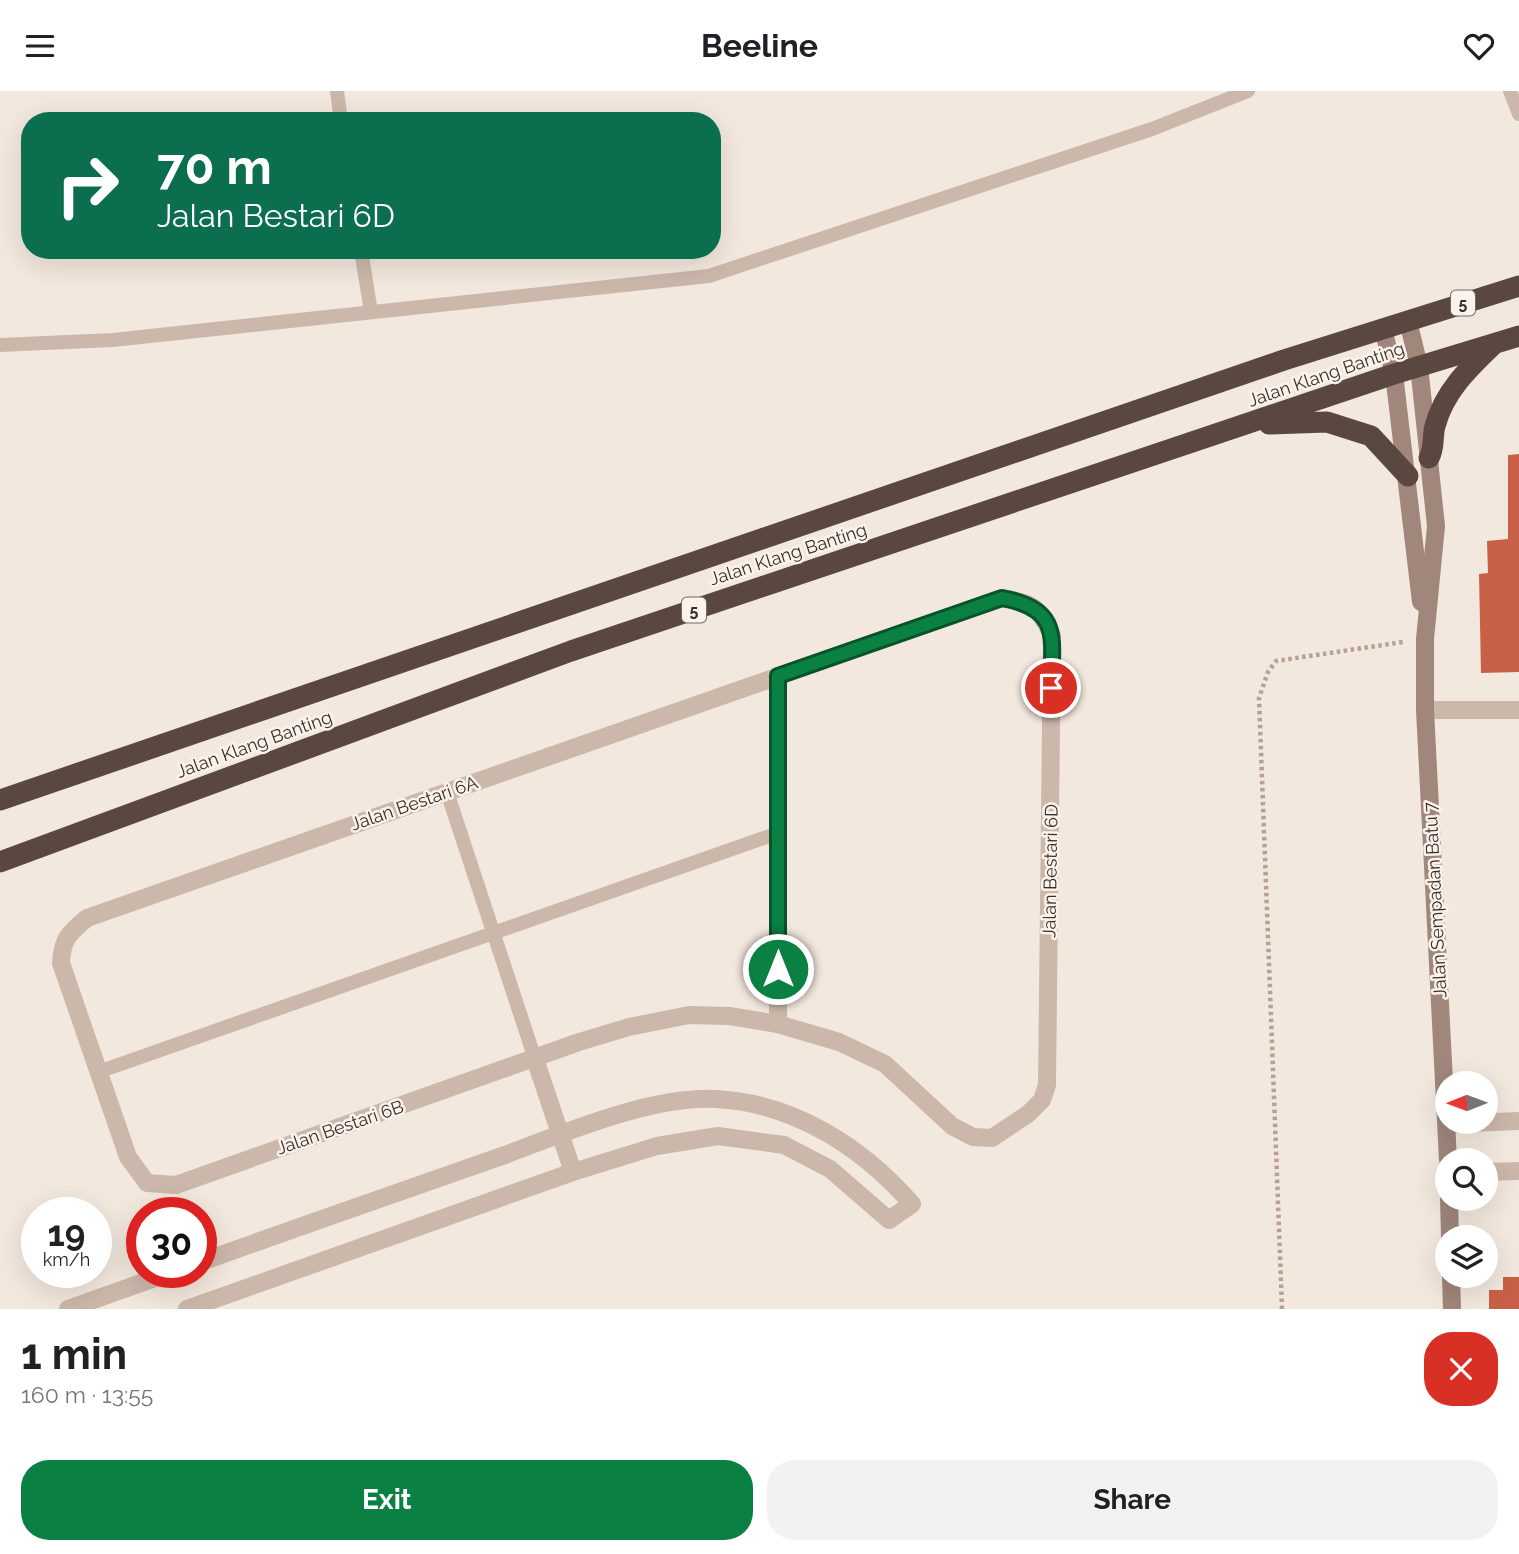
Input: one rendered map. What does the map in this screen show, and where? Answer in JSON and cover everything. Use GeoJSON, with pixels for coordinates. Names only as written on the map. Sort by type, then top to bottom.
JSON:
{"type":"FeatureCollection","features":[{"type":"Feature","properties":{"kind":"highway","name":"Jalan Klang Banting"},"geometry":{"type":"LineString","coordinates":[[0,800],[1283,360],[1519,285]]}},
{"type":"Feature","properties":{"kind":"highway","name":"Jalan Klang Banting"},"geometry":{"type":"LineString","coordinates":[[0,862],[570,651],[1394,374],[1519,336]]}},
{"type":"Feature","properties":{"kind":"highway"},"geometry":{"type":"LineString","coordinates":[[1429,458],[1434,449],[1434,427],[1446,400],[1459,378],[1496,343]]}},
{"type":"Feature","properties":{"kind":"highway"},"geometry":{"type":"LineString","coordinates":[[1248,424],[1327,422],[1371,436],[1408,476]]}},
{"type":"Feature","properties":{"kind":"street","name":"Jalan Sempadan Batu 7"},"geometry":{"type":"LineString","coordinates":[[1408,321],[1419,366],[1436,526],[1425,639],[1425,710],[1444,1071]]}},
{"type":"Feature","properties":{"kind":"street","name":"Jalan Sempadan Batu 7"},"geometry":{"type":"LineString","coordinates":[[1383,328],[1394,374],[1408,476],[1425,639]]}},
{"type":"Feature","properties":{"kind":"street","name":"Jalan Bestari 6D"},"geometry":{"type":"LineString","coordinates":[[778,676],[1002,598],[1023,602],[1041,611],[1052,635],[1048,1085],[1042,1100],[1028,1114],[992,1138],[973,1137],[952,1126],[885,1064],[839,1042],[778,1024]]}},
{"type":"Feature","properties":{"kind":"street"},"geometry":{"type":"LineString","coordinates":[[778,676],[778,1024]]}},
{"type":"Feature","properties":{"kind":"street","name":"Jalan Bestari 6A"},"geometry":{"type":"LineString","coordinates":[[62,946],[71,931],[87,918],[778,676]]}},
{"type":"Feature","properties":{"kind":"street"},"geometry":{"type":"LineString","coordinates":[[1425,710],[1519,711]]}},
{"type":"Feature","properties":{"kind":"street","name":"Jalan Bestari 6B"},"geometry":{"type":"LineString","coordinates":[[62,946],[61,963],[128,1157],[147,1183],[176,1185],[629,1027],[689,1016],[729,1016],[778,1024]]}},
{"type":"Feature","properties":{"kind":"street"},"geometry":{"type":"LineString","coordinates":[[535,1059],[573,1172]]}},
{"type":"Feature","properties":{"kind":"street"},"geometry":{"type":"LineString","coordinates":[[187,1309],[573,1172],[657,1146],[718,1136],[783,1145],[830,1169],[889,1220],[912,1204],[889,1178],[849,1146],[812,1123],[764,1107],[716,1099],[656,1104],[560,1135],[217,1256]]}},
{"type":"Feature","properties":{"kind":"street"},"geometry":{"type":"LineString","coordinates":[[1498,1122],[1519,1121]]}},
{"type":"Feature","properties":{"kind":"street"},"geometry":{"type":"LineString","coordinates":[[1498,1172],[1519,1171]]}},
{"type":"Feature","properties":{"kind":"street"},"geometry":{"type":"LineString","coordinates":[[68,1309],[127,1288]]}},
{"type":"Feature","properties":{"kind":"street"},"geometry":{"type":"LineString","coordinates":[[1451,1288],[1452,1309]]}},
{"type":"Feature","properties":{"kind":"lane"},"geometry":{"type":"LineString","coordinates":[[337,91],[340,112]]}},
{"type":"Feature","properties":{"kind":"lane"},"geometry":{"type":"LineString","coordinates":[[0,345],[125,339],[709,276],[1152,129],[1248,91]]}},
{"type":"Feature","properties":{"kind":"lane"},"geometry":{"type":"LineString","coordinates":[[1510,91],[1519,114]]}},
{"type":"Feature","properties":{"kind":"lane"},"geometry":{"type":"LineString","coordinates":[[362,259],[371,312]]}},
{"type":"Feature","properties":{"kind":"lane"},"geometry":{"type":"LineString","coordinates":[[447,792],[535,1059]]}},
{"type":"Feature","properties":{"kind":"lane"},"geometry":{"type":"LineString","coordinates":[[99,1072],[778,833]]}},
{"type":"Feature","properties":{"kind":"path"},"geometry":{"type":"LineString","coordinates":[[1282,1309],[1259,698],[1268,672],[1276,661],[1425,639]]}},
{"type":"Feature","properties":{"kind":"building"},"geometry":{"type":"Polygon","coordinates":[[[1519,454],[1519,672],[1481,673],[1479,574],[1488,573],[1487,541],[1508,539],[1508,455],[1519,454]]]}},
{"type":"Feature","properties":{"kind":"building"},"geometry":{"type":"Polygon","coordinates":[[[1503,1277],[1519,1277],[1519,1309],[1489,1309],[1489,1290],[1503,1290],[1503,1277]]]}},
{"type":"Feature","properties":{"kind":"route"},"geometry":{"type":"LineString","coordinates":[[778,969],[778,676],[1002,598],[1023,602],[1041,611],[1052,635],[1051,688]]}}]}
